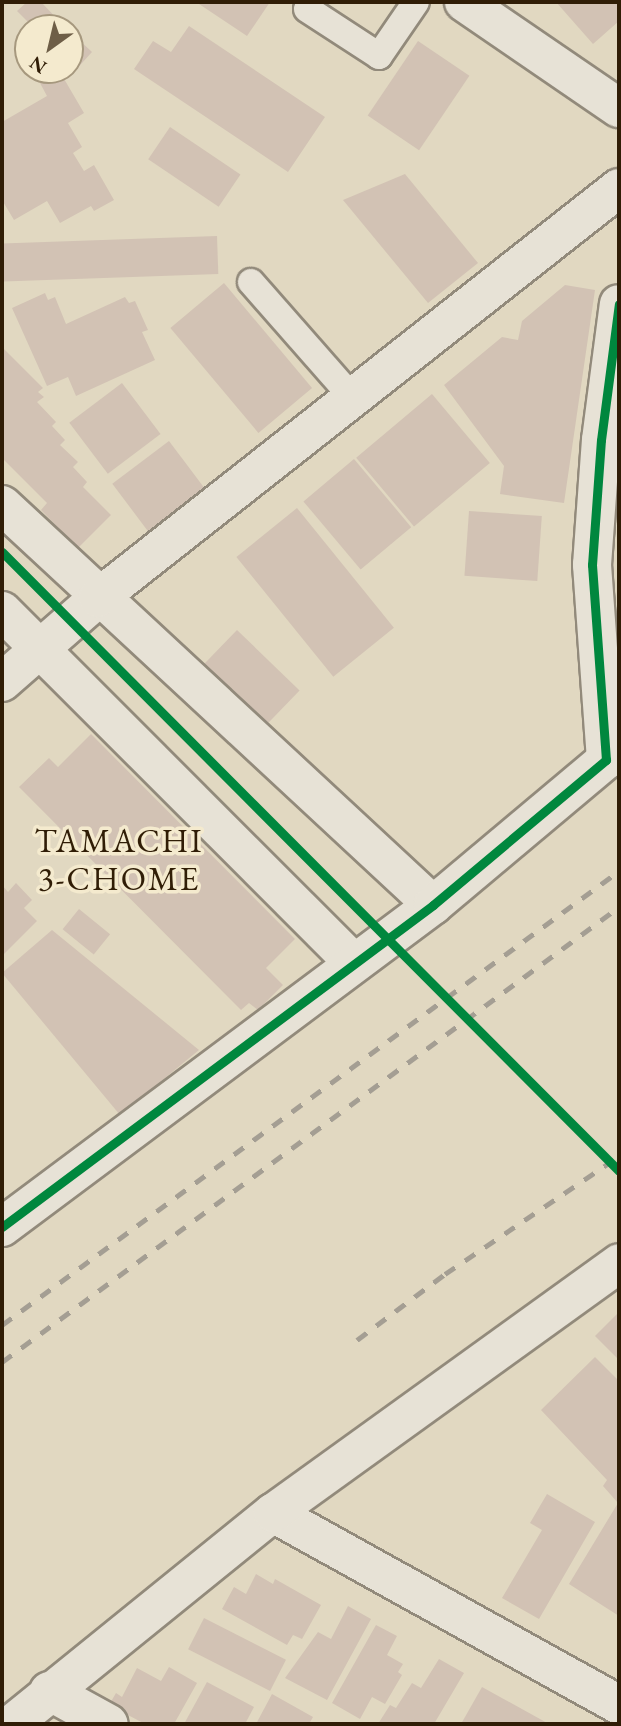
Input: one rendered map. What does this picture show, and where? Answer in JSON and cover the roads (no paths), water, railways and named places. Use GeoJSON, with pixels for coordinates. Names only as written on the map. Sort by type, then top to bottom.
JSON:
{"type":"FeatureCollection","features":[{"type":"Feature","properties":{"kind":"street"},"geometry":{"type":"LineString","coordinates":[[464,2],[504,12],[619,108]]}},
{"type":"Feature","properties":{"kind":"street"},"geometry":{"type":"LineString","coordinates":[[2,682],[98,598],[619,188]]}},
{"type":"Feature","properties":{"kind":"street"},"geometry":{"type":"LineString","coordinates":[[2,1227],[433,905],[606,760],[592,565],[601,440],[619,304]]}},
{"type":"Feature","properties":{"kind":"street"},"geometry":{"type":"LineString","coordinates":[[2,505],[98,598],[433,905]]}},
{"type":"Feature","properties":{"kind":"street"},"geometry":{"type":"LineString","coordinates":[[2,611],[354,962]]}},
{"type":"Feature","properties":{"kind":"street"},"geometry":{"type":"LineString","coordinates":[[12,1724],[49,1690],[273,1513],[619,1263]]}},
{"type":"Feature","properties":{"kind":"street"},"geometry":{"type":"LineString","coordinates":[[273,1513],[619,1705]]}},
{"type":"Feature","properties":{"kind":"street"},"geometry":{"type":"LineString","coordinates":[[49,1690],[109,1724]]}},
{"type":"Feature","properties":{"kind":"lane"},"geometry":{"type":"LineString","coordinates":[[307,9],[379,56],[416,2]]}},
{"type":"Feature","properties":{"kind":"lane"},"geometry":{"type":"LineString","coordinates":[[251,282],[352,397]]}},
{"type":"Feature","properties":{"kind":"railway"},"geometry":{"type":"LineString","coordinates":[[2,1325],[619,871]]}},
{"type":"Feature","properties":{"kind":"railway"},"geometry":{"type":"LineString","coordinates":[[2,1362],[619,907]]}},
{"type":"Feature","properties":{"kind":"railway"},"geometry":{"type":"LineString","coordinates":[[357,1340],[445,1274],[619,1156]]}},
{"type":"Feature","properties":{"kind":"district","name":"TAMACHI 3-CHOME"},"geometry":{"type":"Point","coordinates":[119,860]}}]}
